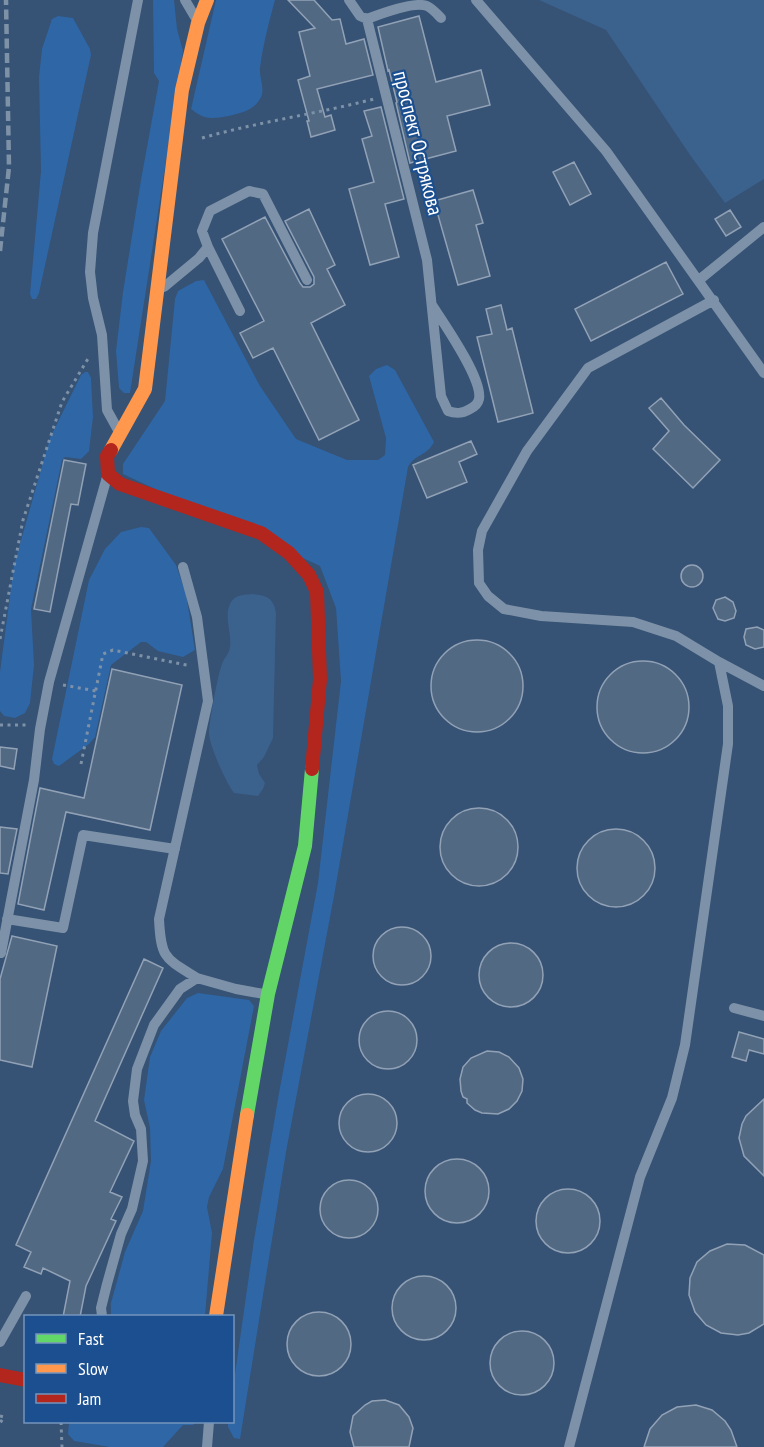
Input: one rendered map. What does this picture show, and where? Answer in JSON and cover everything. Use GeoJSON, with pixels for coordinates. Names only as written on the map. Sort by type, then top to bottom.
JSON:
{"type":"FeatureCollection","features":[{"type":"Feature","properties":{"kind":"street"},"geometry":{"type":"LineString","coordinates":[[207,0],[198,22],[182,90],[145,390],[107,456],[108,474],[120,484],[261,532],[289,553],[309,575],[316,592],[320,679],[305,846],[268,994],[216,1315]]}},
{"type":"Feature","properties":{"kind":"street"},"geometry":{"type":"LineString","coordinates":[[0,1375],[24,1380]]}},
{"type":"Feature","properties":{"kind":"lane"},"geometry":{"type":"LineString","coordinates":[[120,432],[107,410],[102,335],[93,298],[90,272],[93,233],[138,0]]}},
{"type":"Feature","properties":{"kind":"lane"},"geometry":{"type":"LineString","coordinates":[[185,0],[198,22]]}},
{"type":"Feature","properties":{"kind":"lane"},"geometry":{"type":"LineString","coordinates":[[349,0],[360,16],[367,18],[414,5],[429,6],[441,18]]}},
{"type":"Feature","properties":{"kind":"lane"},"geometry":{"type":"LineString","coordinates":[[476,0],[606,151],[764,373]]}},
{"type":"Feature","properties":{"kind":"lane","name":"проспект Острякова"},"geometry":{"type":"LineString","coordinates":[[367,18],[426,260],[441,396],[448,411],[456,414],[466,412],[475,406],[479,398],[477,384],[455,339],[432,305]]}},
{"type":"Feature","properties":{"kind":"lane"},"geometry":{"type":"LineString","coordinates":[[240,311],[202,231],[210,211],[249,191],[263,194],[307,280]]}},
{"type":"Feature","properties":{"kind":"lane"},"geometry":{"type":"LineString","coordinates":[[699,280],[764,227]]}},
{"type":"Feature","properties":{"kind":"lane"},"geometry":{"type":"LineString","coordinates":[[157,293],[199,258],[208,247]]}},
{"type":"Feature","properties":{"kind":"lane"},"geometry":{"type":"LineString","coordinates":[[714,300],[588,368],[527,451],[482,531],[478,550],[479,583],[488,596],[504,609],[541,616],[633,622],[676,636],[764,686]]}},
{"type":"Feature","properties":{"kind":"lane"},"geometry":{"type":"LineString","coordinates":[[1,954],[34,780],[49,682],[108,474]]}},
{"type":"Feature","properties":{"kind":"lane"},"geometry":{"type":"LineString","coordinates":[[183,567],[197,617],[208,701],[159,919],[160,945],[167,959],[197,978],[236,990],[268,994]]}},
{"type":"Feature","properties":{"kind":"lane"},"geometry":{"type":"LineString","coordinates":[[568,1447],[640,1176],[672,1098],[685,1045],[728,744],[728,706],[719,662]]}},
{"type":"Feature","properties":{"kind":"lane"},"geometry":{"type":"LineString","coordinates":[[7,920],[63,928],[83,835],[175,849]]}},
{"type":"Feature","properties":{"kind":"lane"},"geometry":{"type":"LineString","coordinates":[[102,1315],[101,1308],[107,1284],[121,1234],[132,1209],[143,1161],[141,1129],[135,1115],[133,1101],[137,1069],[154,1025],[180,989],[197,978]]}},
{"type":"Feature","properties":{"kind":"lane"},"geometry":{"type":"LineString","coordinates":[[734,1008],[764,1016]]}},
{"type":"Feature","properties":{"kind":"lane"},"geometry":{"type":"LineString","coordinates":[[0,1342],[26,1296]]}},
{"type":"Feature","properties":{"kind":"lane"},"geometry":{"type":"LineString","coordinates":[[207,1447],[208,1423]]}},
{"type":"Feature","properties":{"kind":"path"},"geometry":{"type":"LineString","coordinates":[[197,140],[269,121],[317,114],[387,96]]}},
{"type":"Feature","properties":{"kind":"path"},"geometry":{"type":"LineString","coordinates":[[0,639],[23,520],[58,413],[62,402],[102,335]]}},
{"type":"Feature","properties":{"kind":"path"},"geometry":{"type":"LineString","coordinates":[[81,764],[103,654],[113,650],[204,668]]}},
{"type":"Feature","properties":{"kind":"path"},"geometry":{"type":"LineString","coordinates":[[49,682],[96,691]]}},
{"type":"Feature","properties":{"kind":"path"},"geometry":{"type":"LineString","coordinates":[[0,725],[25,725]]}},
{"type":"Feature","properties":{"kind":"path"},"geometry":{"type":"LineString","coordinates":[[0,1416],[4,1417],[0,1424]]}},
{"type":"Feature","properties":{"kind":"path"},"geometry":{"type":"LineString","coordinates":[[61,1423],[62,1447]]}},
{"type":"Feature","properties":{"kind":"shaded area"},"geometry":{"type":"Polygon","coordinates":[[[153,0],[174,0],[177,29],[183,51],[130,393],[124,393],[119,388],[116,351],[123,292],[159,81],[154,73],[153,0]]]}},
{"type":"Feature","properties":{"kind":"shaded area"},"geometry":{"type":"Polygon","coordinates":[[[216,0],[275,0],[261,59],[262,95],[260,99],[246,111],[213,118],[204,117],[191,109],[216,0]]]}},
{"type":"Feature","properties":{"kind":"shaded area"},"geometry":{"type":"Polygon","coordinates":[[[539,0],[764,0],[764,179],[725,203],[606,30],[539,0]]]}},
{"type":"Feature","properties":{"kind":"shaded area"},"geometry":{"type":"Polygon","coordinates":[[[58,16],[73,18],[91,55],[39,293],[36,299],[32,299],[30,294],[41,171],[39,77],[42,49],[52,19],[58,16]]]}},
{"type":"Feature","properties":{"kind":"shaded area"},"geometry":{"type":"Polygon","coordinates":[[[204,280],[260,386],[296,439],[347,460],[378,460],[385,455],[386,438],[369,376],[376,369],[387,365],[395,370],[434,442],[408,467],[334,896],[286,1152],[240,1439],[234,1438],[228,1423],[234,1423],[234,1381],[254,1240],[318,883],[341,681],[336,608],[320,566],[123,474],[123,464],[165,401],[175,299],[178,291],[196,281],[204,280]]]}},
{"type":"Feature","properties":{"kind":"shaded area"},"geometry":{"type":"Polygon","coordinates":[[[88,372],[91,378],[93,417],[89,451],[81,459],[65,457],[62,460],[31,609],[34,665],[30,703],[25,713],[15,718],[4,716],[0,711],[0,672],[14,565],[50,438],[81,375],[88,372]]]}},
{"type":"Feature","properties":{"kind":"shaded area"},"geometry":{"type":"Polygon","coordinates":[[[141,527],[149,528],[176,565],[186,594],[195,650],[183,657],[158,651],[146,642],[141,642],[111,665],[95,737],[59,766],[54,764],[52,759],[89,580],[105,549],[121,532],[141,527]]]}},
{"type":"Feature","properties":{"kind":"shaded area"},"geometry":{"type":"Polygon","coordinates":[[[252,594],[271,600],[276,613],[273,738],[264,757],[257,765],[259,774],[265,783],[258,796],[234,793],[218,764],[209,733],[218,677],[230,647],[229,607],[231,602],[240,595],[252,594]]]}},
{"type":"Feature","properties":{"kind":"shaded area"},"geometry":{"type":"Polygon","coordinates":[[[198,993],[249,1000],[254,1006],[223,1169],[209,1197],[207,1207],[212,1233],[205,1315],[111,1315],[111,1303],[125,1252],[143,1211],[151,1161],[150,1128],[144,1100],[150,1057],[161,1031],[187,998],[198,993]]]}},
{"type":"Feature","properties":{"kind":"shaded area"},"geometry":{"type":"Polygon","coordinates":[[[69,1423],[195,1423],[183,1425],[163,1447],[110,1447],[74,1441],[68,1434],[69,1423]]]}},
{"type":"Feature","properties":{"kind":"building"},"geometry":{"type":"Polygon","coordinates":[[[288,0],[314,0],[332,20],[340,19],[346,44],[364,39],[373,75],[317,89],[325,117],[331,115],[335,130],[311,137],[298,80],[310,76],[299,32],[315,28],[288,0]]]}},
{"type":"Feature","properties":{"kind":"building"},"geometry":{"type":"Polygon","coordinates":[[[419,16],[436,82],[481,70],[490,105],[447,116],[456,151],[410,163],[378,27],[419,16]]]}},
{"type":"Feature","properties":{"kind":"building"},"geometry":{"type":"Polygon","coordinates":[[[381,107],[404,199],[385,204],[399,257],[370,265],[349,189],[374,182],[362,139],[372,136],[364,111],[381,107]]]}},
{"type":"Feature","properties":{"kind":"building"},"geometry":{"type":"Polygon","coordinates":[[[574,162],[591,194],[570,205],[553,172],[574,162]]]}},
{"type":"Feature","properties":{"kind":"building"},"geometry":{"type":"Polygon","coordinates":[[[473,190],[483,223],[476,225],[490,276],[458,285],[434,201],[473,190]]]}},
{"type":"Feature","properties":{"kind":"building"},"geometry":{"type":"Polygon","coordinates":[[[309,209],[335,265],[327,269],[345,305],[311,323],[359,420],[319,440],[273,348],[253,358],[240,333],[264,321],[222,239],[265,217],[300,283],[303,287],[310,287],[314,284],[314,277],[285,221],[309,209]]]}},
{"type":"Feature","properties":{"kind":"building"},"geometry":{"type":"Polygon","coordinates":[[[730,210],[741,227],[726,236],[715,219],[730,210]]]}},
{"type":"Feature","properties":{"kind":"building"},"geometry":{"type":"Polygon","coordinates":[[[666,262],[683,294],[591,341],[575,309],[666,262]]]}},
{"type":"Feature","properties":{"kind":"building"},"geometry":{"type":"Polygon","coordinates":[[[501,305],[507,330],[512,328],[533,413],[498,422],[477,337],[492,334],[486,309],[501,305]]]}},
{"type":"Feature","properties":{"kind":"building"},"geometry":{"type":"Polygon","coordinates":[[[661,398],[684,425],[720,460],[693,488],[653,449],[669,431],[649,408],[661,398]]]}},
{"type":"Feature","properties":{"kind":"building"},"geometry":{"type":"Polygon","coordinates":[[[471,441],[477,454],[459,462],[467,482],[427,498],[413,465],[471,441]]]}},
{"type":"Feature","properties":{"kind":"building"},"geometry":{"type":"Polygon","coordinates":[[[64,460],[86,464],[78,505],[71,504],[50,612],[34,609],[64,460]]]}},
{"type":"Feature","properties":{"kind":"building"},"geometry":{"type":"Polygon","coordinates":[[[688,565],[696,565],[703,572],[703,580],[696,587],[688,587],[681,580],[681,572],[688,565]]]}},
{"type":"Feature","properties":{"kind":"building"},"geometry":{"type":"Polygon","coordinates":[[[725,597],[733,602],[736,611],[734,618],[725,621],[718,619],[713,608],[716,600],[725,597]]]}},
{"type":"Feature","properties":{"kind":"building"},"geometry":{"type":"Polygon","coordinates":[[[757,627],[764,630],[764,647],[755,649],[746,645],[744,637],[746,629],[757,627]]]}},
{"type":"Feature","properties":{"kind":"building"},"geometry":{"type":"Polygon","coordinates":[[[477,640],[495,643],[510,653],[520,668],[523,686],[520,704],[510,719],[495,729],[477,732],[459,729],[444,719],[434,704],[431,686],[434,668],[444,653],[459,643],[477,640]]]}},
{"type":"Feature","properties":{"kind":"building"},"geometry":{"type":"Polygon","coordinates":[[[643,661],[661,664],[676,674],[686,689],[689,707],[686,725],[676,740],[661,750],[643,753],[625,750],[610,740],[600,725],[597,707],[600,689],[610,674],[625,664],[643,661]]]}},
{"type":"Feature","properties":{"kind":"building"},"geometry":{"type":"Polygon","coordinates":[[[112,669],[182,685],[150,830],[66,812],[44,910],[18,904],[40,788],[84,798],[112,669]]]}},
{"type":"Feature","properties":{"kind":"building"},"geometry":{"type":"Polygon","coordinates":[[[0,747],[17,749],[14,769],[0,766],[0,747]]]}},
{"type":"Feature","properties":{"kind":"building"},"geometry":{"type":"Polygon","coordinates":[[[479,808],[494,811],[506,820],[515,832],[518,847],[515,862],[506,874],[494,883],[479,886],[464,883],[452,874],[443,862],[440,847],[443,832],[452,820],[464,811],[479,808]]]}},
{"type":"Feature","properties":{"kind":"building"},"geometry":{"type":"Polygon","coordinates":[[[0,827],[17,829],[8,874],[0,873],[0,827]]]}},
{"type":"Feature","properties":{"kind":"building"},"geometry":{"type":"Polygon","coordinates":[[[616,829],[631,832],[643,841],[652,853],[655,868],[652,883],[643,895],[631,904],[616,907],[601,904],[589,895],[580,883],[577,868],[580,853],[589,841],[601,832],[616,829]]]}},
{"type":"Feature","properties":{"kind":"building"},"geometry":{"type":"Polygon","coordinates":[[[402,927],[413,929],[426,940],[431,956],[429,967],[418,980],[402,985],[391,983],[378,972],[373,956],[375,945],[386,932],[402,927]]]}},
{"type":"Feature","properties":{"kind":"building"},"geometry":{"type":"Polygon","coordinates":[[[12,936],[57,946],[32,1067],[0,1060],[0,979],[12,936]]]}},
{"type":"Feature","properties":{"kind":"building"},"geometry":{"type":"Polygon","coordinates":[[[511,943],[529,949],[537,957],[543,975],[537,993],[529,1001],[511,1007],[493,1001],[485,993],[479,975],[485,957],[493,949],[511,943]]]}},
{"type":"Feature","properties":{"kind":"building"},"geometry":{"type":"Polygon","coordinates":[[[144,959],[163,968],[95,1121],[134,1141],[110,1192],[122,1197],[111,1219],[116,1221],[86,1286],[80,1315],[63,1315],[70,1281],[43,1268],[41,1274],[24,1267],[31,1252],[16,1245],[144,959]]]}},
{"type":"Feature","properties":{"kind":"building"},"geometry":{"type":"Polygon","coordinates":[[[388,1011],[399,1013],[412,1024],[417,1040],[415,1051],[404,1064],[388,1069],[377,1067],[364,1056],[359,1040],[361,1029],[372,1016],[388,1011]]]}},
{"type":"Feature","properties":{"kind":"building"},"geometry":{"type":"Polygon","coordinates":[[[739,1032],[764,1039],[764,1054],[749,1050],[746,1061],[732,1057],[739,1032]]]}},
{"type":"Feature","properties":{"kind":"building"},"geometry":{"type":"Polygon","coordinates":[[[487,1051],[499,1052],[509,1057],[519,1068],[523,1079],[522,1091],[517,1101],[509,1109],[498,1114],[475,1110],[467,1103],[461,1091],[460,1079],[463,1067],[471,1058],[487,1051]]]}},
{"type":"Feature","properties":{"kind":"building"},"geometry":{"type":"Polygon","coordinates":[[[368,1094],[379,1096],[392,1107],[397,1123],[395,1134],[384,1147],[368,1152],[357,1150],[344,1139],[339,1123],[341,1112],[352,1099],[368,1094]]]}},
{"type":"Feature","properties":{"kind":"building"},"geometry":{"type":"Polygon","coordinates":[[[764,1099],[764,1176],[744,1156],[739,1138],[746,1116],[764,1099]]]}},
{"type":"Feature","properties":{"kind":"building"},"geometry":{"type":"Polygon","coordinates":[[[457,1159],[475,1165],[483,1173],[489,1191],[483,1209],[475,1217],[457,1223],[439,1217],[431,1209],[425,1191],[431,1173],[439,1165],[457,1159]]]}},
{"type":"Feature","properties":{"kind":"building"},"geometry":{"type":"Polygon","coordinates":[[[349,1180],[360,1182],[373,1193],[378,1209],[376,1220],[365,1233],[349,1238],[338,1236],[325,1225],[320,1209],[322,1198],[333,1185],[349,1180]]]}},
{"type":"Feature","properties":{"kind":"building"},"geometry":{"type":"Polygon","coordinates":[[[568,1189],[586,1195],[594,1203],[600,1221],[594,1239],[586,1247],[568,1253],[550,1247],[542,1239],[536,1221],[542,1203],[550,1195],[568,1189]]]}},
{"type":"Feature","properties":{"kind":"building"},"geometry":{"type":"Polygon","coordinates":[[[727,1244],[745,1245],[764,1255],[764,1324],[749,1333],[738,1335],[721,1333],[706,1325],[695,1312],[689,1295],[690,1278],[697,1262],[710,1251],[727,1244]]]}},
{"type":"Feature","properties":{"kind":"building"},"geometry":{"type":"Polygon","coordinates":[[[424,1276],[442,1282],[450,1290],[456,1308],[450,1326],[442,1334],[424,1340],[406,1334],[398,1326],[392,1308],[398,1290],[406,1282],[424,1276]]]}},
{"type":"Feature","properties":{"kind":"building"},"geometry":{"type":"Polygon","coordinates":[[[319,1312],[337,1318],[345,1326],[351,1344],[345,1362],[337,1370],[319,1376],[301,1370],[293,1362],[287,1344],[293,1326],[301,1318],[319,1312]]]}},
{"type":"Feature","properties":{"kind":"building"},"geometry":{"type":"Polygon","coordinates":[[[522,1331],[540,1337],[548,1345],[554,1363],[548,1381],[540,1389],[522,1395],[504,1389],[496,1381],[490,1363],[496,1345],[504,1337],[522,1331]]]}},
{"type":"Feature","properties":{"kind":"building"},"geometry":{"type":"Polygon","coordinates":[[[385,1400],[399,1405],[409,1417],[413,1428],[409,1447],[354,1447],[350,1432],[353,1416],[372,1401],[385,1400]]]}},
{"type":"Feature","properties":{"kind":"building"},"geometry":{"type":"Polygon","coordinates":[[[696,1405],[712,1410],[725,1421],[737,1447],[644,1447],[650,1429],[662,1415],[677,1407],[696,1405]]]}},
{"type":"Feature","properties":{"kind":"railway"},"geometry":{"type":"LineString","coordinates":[[0,251],[9,167],[6,0]]}},
{"type":"Feature","properties":{"kind":"traffic: fast"},"geometry":{"type":"LineString","coordinates":[[247,1115],[268,994],[305,846],[312,769]]}},
{"type":"Feature","properties":{"kind":"traffic: slow"},"geometry":{"type":"LineString","coordinates":[[111,450],[145,389],[182,90],[198,23],[207,0]]}},
{"type":"Feature","properties":{"kind":"traffic: slow"},"geometry":{"type":"LineString","coordinates":[[216,1315],[247,1115]]}},
{"type":"Feature","properties":{"kind":"traffic: jam"},"geometry":{"type":"LineString","coordinates":[[111,450],[107,456],[108,474],[120,484],[261,533],[289,553],[309,575],[317,592],[320,679],[312,769]]}},
{"type":"Feature","properties":{"kind":"traffic: jam"},"geometry":{"type":"LineString","coordinates":[[0,1375],[24,1380]]}}]}
